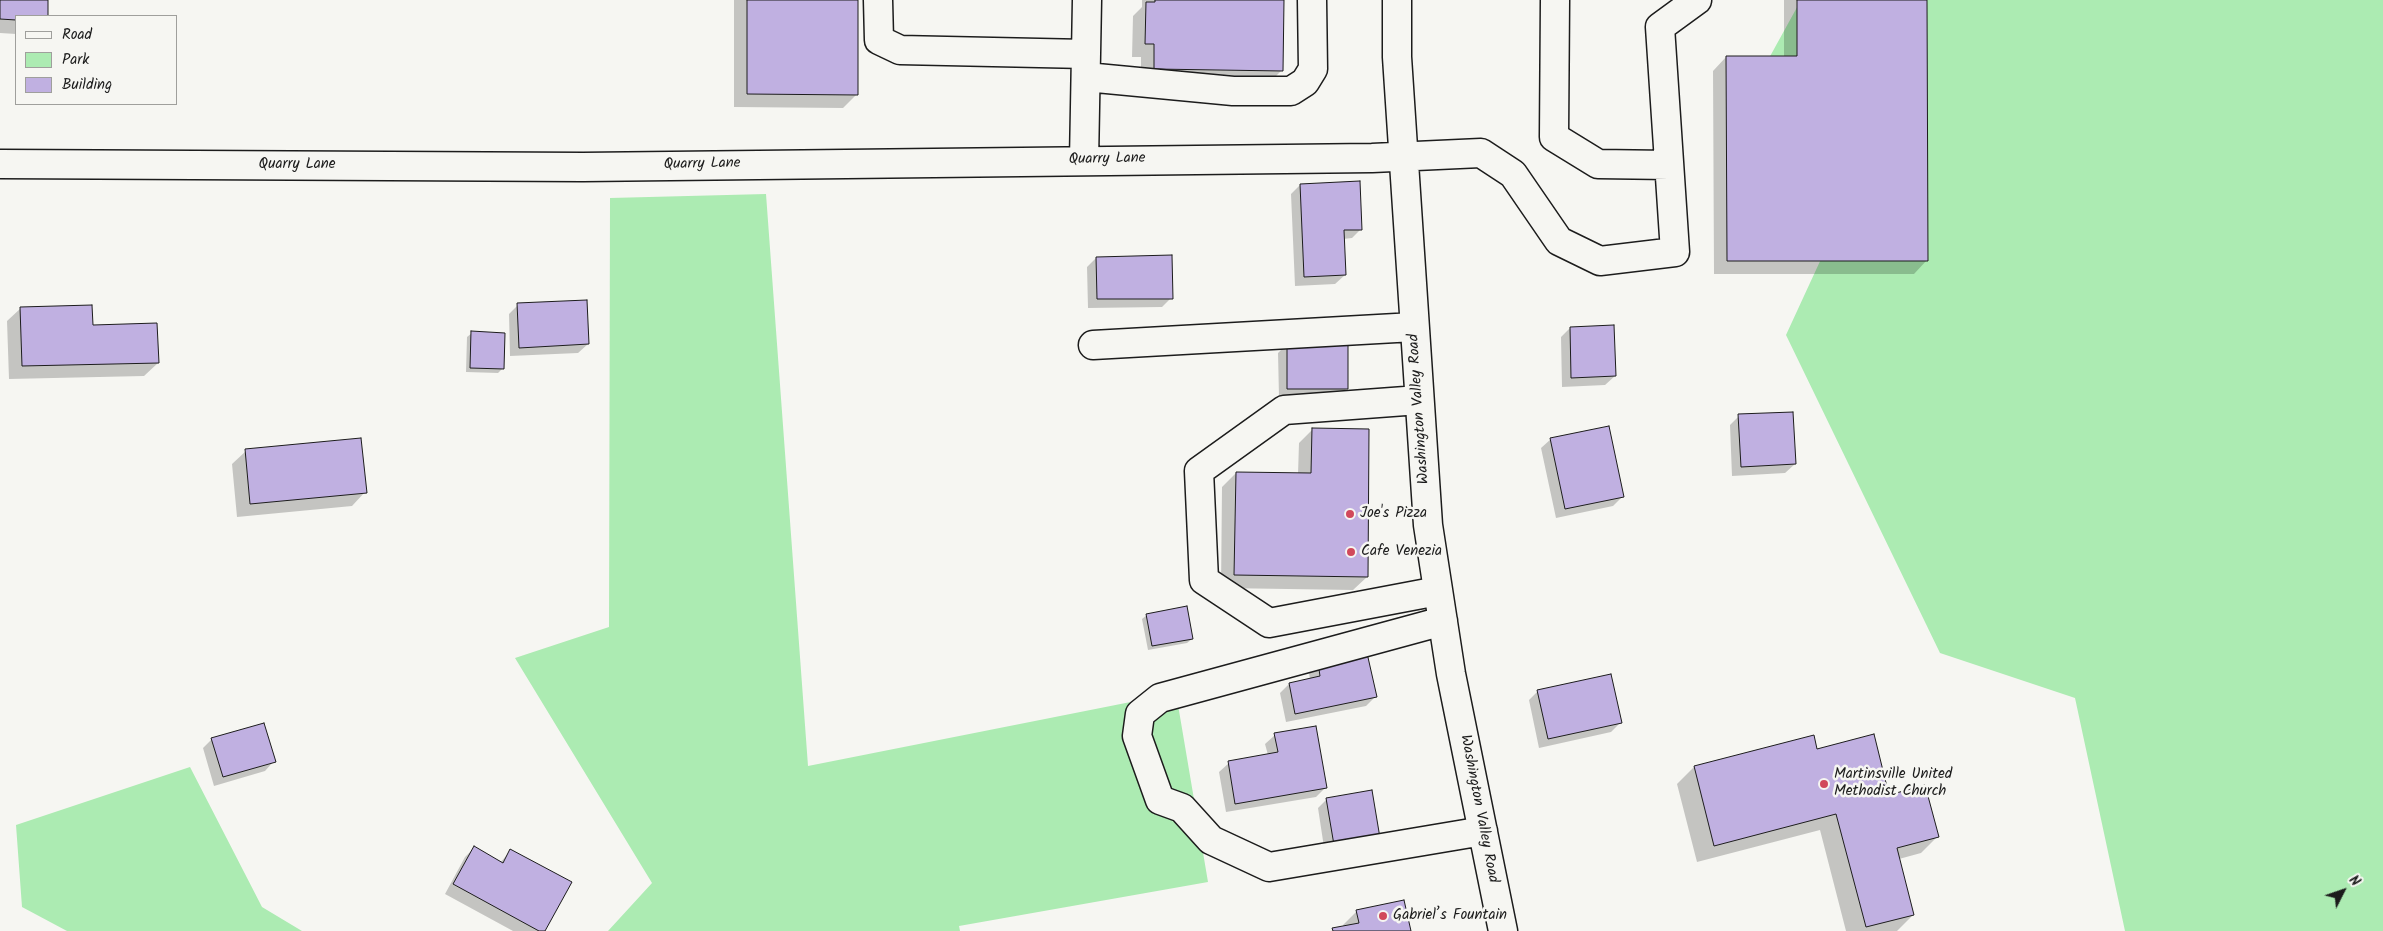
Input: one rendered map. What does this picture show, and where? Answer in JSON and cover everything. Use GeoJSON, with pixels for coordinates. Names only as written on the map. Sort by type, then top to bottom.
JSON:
{"type":"FeatureCollection","features":[{"type":"Feature","properties":{"kind":"street"},"geometry":{"type":"LineString","coordinates":[[878,0],[879,40],[900,50],[1086,66],[1233,91],[1291,91],[1305,82],[1313,69],[1312,0]]}},
{"type":"Feature","properties":{"kind":"street"},"geometry":{"type":"LineString","coordinates":[[1084,161],[1087,0]]}},
{"type":"Feature","properties":{"kind":"street","name":"Washington Valley Road"},"geometry":{"type":"LineString","coordinates":[[1397,0],[1397,57],[1428,525],[1451,674],[1503,931]]}},
{"type":"Feature","properties":{"kind":"street"},"geometry":{"type":"LineString","coordinates":[[1555,0],[1554,137],[1598,164],[1669,165],[1660,27],[1697,0]]}},
{"type":"Feature","properties":{"kind":"street","name":"Quarry Lane"},"geometry":{"type":"LineString","coordinates":[[0,164],[583,167],[1403,157],[1481,153],[1514,174],[1559,241],[1600,261],[1675,252],[1669,165]]}},
{"type":"Feature","properties":{"kind":"street"},"geometry":{"type":"LineString","coordinates":[[1093,345],[1414,327]]}},
{"type":"Feature","properties":{"kind":"street"},"geometry":{"type":"LineString","coordinates":[[1419,400],[1284,410],[1199,471],[1204,580],[1269,623],[1438,591]]}},
{"type":"Feature","properties":{"kind":"street"},"geometry":{"type":"LineString","coordinates":[[1443,621],[1160,698],[1140,714],[1137,736],[1160,800],[1182,808],[1211,840],[1269,868],[1483,831]]}},
{"type":"Feature","properties":{"kind":"green space"},"geometry":{"type":"Polygon","coordinates":[[[1801,0],[2383,0],[2383,931],[2125,931],[2075,698],[1940,653],[1786,335],[1880,131],[1768,60],[1801,0]]]}},
{"type":"Feature","properties":{"kind":"green space"},"geometry":{"type":"Polygon","coordinates":[[[766,194],[808,766],[1176,693],[1208,882],[959,926],[960,931],[608,931],[652,883],[515,658],[609,627],[610,198],[766,194]]]}},
{"type":"Feature","properties":{"kind":"green space"},"geometry":{"type":"Polygon","coordinates":[[[190,767],[262,907],[302,931],[67,931],[22,907],[16,825],[190,767]]]}},
{"type":"Feature","properties":{"kind":"building"},"geometry":{"type":"Polygon","coordinates":[[[0,0],[48,0],[48,15],[15,15],[15,20],[0,19],[0,0]]]}},
{"type":"Feature","properties":{"kind":"building"},"geometry":{"type":"Polygon","coordinates":[[[747,0],[858,0],[858,95],[747,94],[747,0]]]}},
{"type":"Feature","properties":{"kind":"building"},"geometry":{"type":"Polygon","coordinates":[[[1155,0],[1284,0],[1283,71],[1154,69],[1154,44],[1145,44],[1146,2],[1155,2],[1155,0]]]}},
{"type":"Feature","properties":{"kind":"building"},"geometry":{"type":"Polygon","coordinates":[[[1797,0],[1927,0],[1928,261],[1727,261],[1726,56],[1797,56],[1797,0]]]}},
{"type":"Feature","properties":{"kind":"building"},"geometry":{"type":"Polygon","coordinates":[[[1360,181],[1362,230],[1344,230],[1346,275],[1304,277],[1300,184],[1360,181]]]}},
{"type":"Feature","properties":{"kind":"building"},"geometry":{"type":"Polygon","coordinates":[[[1172,255],[1173,299],[1097,299],[1096,257],[1172,255]]]}},
{"type":"Feature","properties":{"kind":"building"},"geometry":{"type":"Polygon","coordinates":[[[587,300],[589,344],[519,348],[517,303],[587,300]]]}},
{"type":"Feature","properties":{"kind":"building"},"geometry":{"type":"Polygon","coordinates":[[[92,305],[93,325],[157,323],[159,363],[22,366],[20,307],[92,305]]]}},
{"type":"Feature","properties":{"kind":"building"},"geometry":{"type":"Polygon","coordinates":[[[1614,325],[1616,376],[1571,378],[1570,327],[1614,325]]]}},
{"type":"Feature","properties":{"kind":"building"},"geometry":{"type":"Polygon","coordinates":[[[471,331],[505,333],[504,369],[470,368],[471,331]]]}},
{"type":"Feature","properties":{"kind":"building"},"geometry":{"type":"Polygon","coordinates":[[[1287,342],[1348,342],[1348,389],[1287,389],[1287,342]]]}},
{"type":"Feature","properties":{"kind":"building"},"geometry":{"type":"Polygon","coordinates":[[[1793,412],[1796,464],[1741,467],[1738,414],[1793,412]]]}},
{"type":"Feature","properties":{"kind":"building"},"geometry":{"type":"Polygon","coordinates":[[[1609,426],[1624,497],[1565,509],[1550,438],[1609,426]]]}},
{"type":"Feature","properties":{"kind":"building"},"geometry":{"type":"Polygon","coordinates":[[[1312,428],[1369,429],[1368,577],[1234,575],[1236,472],[1311,473],[1312,428]]]}},
{"type":"Feature","properties":{"kind":"building"},"geometry":{"type":"Polygon","coordinates":[[[361,438],[367,493],[250,504],[245,449],[361,438]]]}},
{"type":"Feature","properties":{"kind":"building"},"geometry":{"type":"Polygon","coordinates":[[[1187,606],[1193,639],[1152,646],[1146,614],[1187,606]]]}},
{"type":"Feature","properties":{"kind":"building"},"geometry":{"type":"Polygon","coordinates":[[[1367,653],[1377,697],[1295,714],[1289,683],[1320,676],[1318,663],[1367,653]]]}},
{"type":"Feature","properties":{"kind":"building"},"geometry":{"type":"Polygon","coordinates":[[[1611,674],[1622,723],[1548,739],[1537,690],[1611,674]]]}},
{"type":"Feature","properties":{"kind":"building"},"geometry":{"type":"Polygon","coordinates":[[[264,723],[276,762],[223,777],[211,738],[264,723]]]}},
{"type":"Feature","properties":{"kind":"building"},"geometry":{"type":"Polygon","coordinates":[[[1316,726],[1327,788],[1235,804],[1228,761],[1278,752],[1274,733],[1316,726]]]}},
{"type":"Feature","properties":{"kind":"building"},"geometry":{"type":"Polygon","coordinates":[[[1874,734],[1889,795],[1925,785],[1939,837],[1897,848],[1914,915],[1866,927],[1836,814],[1714,846],[1694,766],[1814,735],[1817,749],[1874,734]]]}},
{"type":"Feature","properties":{"kind":"building"},"geometry":{"type":"Polygon","coordinates":[[[1372,790],[1380,838],[1334,845],[1326,798],[1372,790]]]}},
{"type":"Feature","properties":{"kind":"building"},"geometry":{"type":"Polygon","coordinates":[[[474,846],[503,863],[510,849],[572,882],[545,931],[539,931],[453,884],[474,846]]]}},
{"type":"Feature","properties":{"kind":"building","name":"Gabriel’s Fountain"},"geometry":{"type":"Polygon","coordinates":[[[1404,900],[1411,931],[1333,931],[1332,928],[1359,923],[1356,910],[1404,900]]]}},
{"type":"Feature","properties":{"kind":"place","name":"Joe's Pizza"},"geometry":{"type":"Point","coordinates":[1350,514]}},
{"type":"Feature","properties":{"kind":"place","name":"Cafe Venezia"},"geometry":{"type":"Point","coordinates":[1351,552]}},
{"type":"Feature","properties":{"kind":"place","name":"Martinsville United Methodist Church"},"geometry":{"type":"Point","coordinates":[1824,784]}},
{"type":"Feature","properties":{"kind":"place","name":"Gabriel’s Fountain"},"geometry":{"type":"Point","coordinates":[1383,916]}}]}
